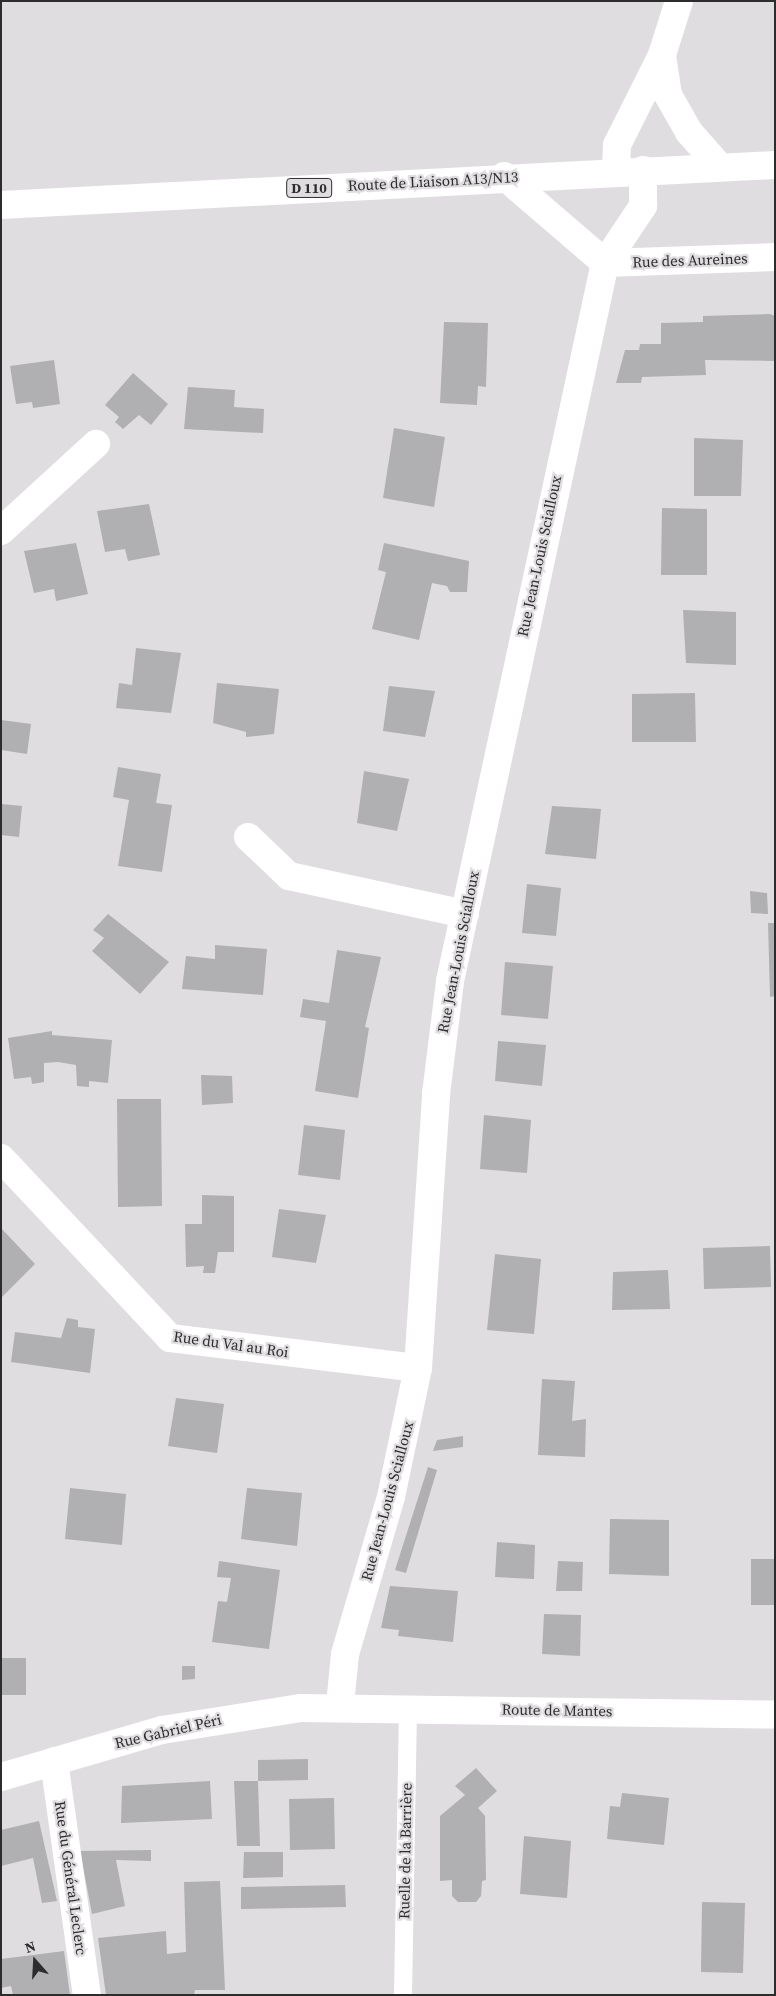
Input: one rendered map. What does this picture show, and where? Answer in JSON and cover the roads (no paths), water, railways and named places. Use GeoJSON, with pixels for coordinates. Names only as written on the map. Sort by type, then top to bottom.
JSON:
{"type":"FeatureCollection","features":[{"type":"Feature","properties":{"kind":"street"},"geometry":{"type":"LineString","coordinates":[[616,172],[617,145],[662,55],[679,1]]}},
{"type":"Feature","properties":{"kind":"street"},"geometry":{"type":"LineString","coordinates":[[662,55],[674,109],[720,167]]}},
{"type":"Feature","properties":{"kind":"street","name":"Route de Liaison A13/N13"},"geometry":{"type":"LineString","coordinates":[[1,205],[504,176],[775,165]]}},
{"type":"Feature","properties":{"kind":"street","name":"Rue Jean-Louis Scialloux"},"geometry":{"type":"LineString","coordinates":[[340,1705],[345,1654],[391,1497],[418,1368],[442,1035],[465,914],[550,503],[605,263],[643,206],[643,170]]}},
{"type":"Feature","properties":{"kind":"street"},"geometry":{"type":"LineString","coordinates":[[504,176],[605,263]]}},
{"type":"Feature","properties":{"kind":"street","name":"Rue des Aureines"},"geometry":{"type":"LineString","coordinates":[[605,263],[775,257]]}},
{"type":"Feature","properties":{"kind":"street"},"geometry":{"type":"LineString","coordinates":[[1,531],[96,444]]}},
{"type":"Feature","properties":{"kind":"street"},"geometry":{"type":"LineString","coordinates":[[248,837],[289,876],[465,914]]}},
{"type":"Feature","properties":{"kind":"street","name":"Rue du Val au Roi"},"geometry":{"type":"LineString","coordinates":[[1,1158],[170,1338],[418,1368]]}},
{"type":"Feature","properties":{"kind":"street","name":"Route de Mantes"},"geometry":{"type":"LineString","coordinates":[[340,1705],[775,1715]]}},
{"type":"Feature","properties":{"kind":"street","name":"Rue Gabriel Péri"},"geometry":{"type":"LineString","coordinates":[[1,1778],[162,1730],[241,1715],[340,1705]]}},
{"type":"Feature","properties":{"kind":"street","name":"Rue du Général Leclerc"},"geometry":{"type":"LineString","coordinates":[[54,1761],[87,1995]]}},
{"type":"Feature","properties":{"kind":"lane","name":"Ruelle de la Barrière"},"geometry":{"type":"LineString","coordinates":[[403,1995],[408,1707]]}}]}
